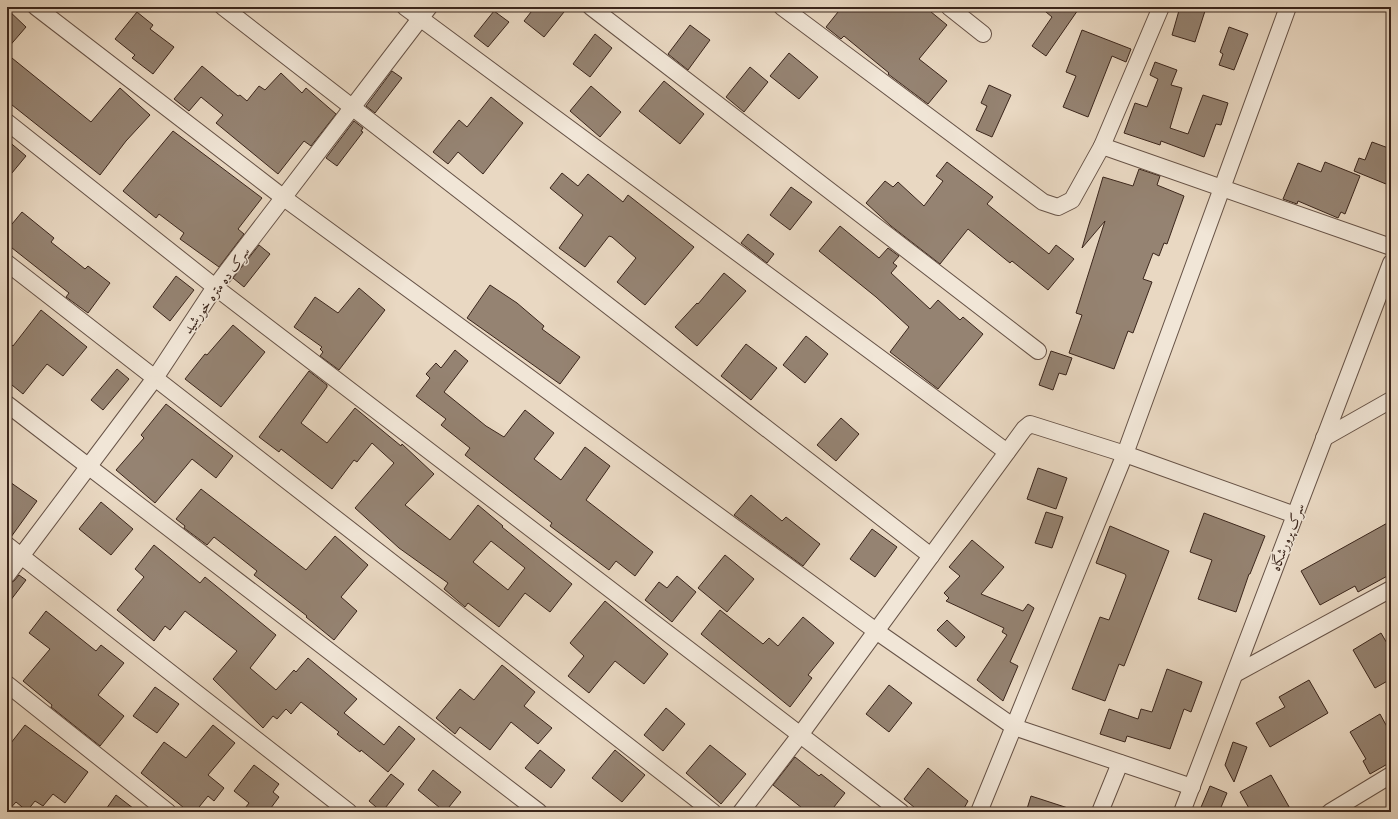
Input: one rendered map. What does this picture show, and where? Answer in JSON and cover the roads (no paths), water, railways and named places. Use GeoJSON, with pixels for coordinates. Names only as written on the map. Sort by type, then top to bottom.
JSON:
{"type":"FeatureCollection","features":[{"type":"Feature","properties":{"kind":"street"},"geometry":{"type":"LineString","coordinates":[[36,7],[284,198],[876,631],[1014,727],[1192,787]]}},
{"type":"Feature","properties":{"kind":"street"},"geometry":{"type":"LineString","coordinates":[[222,7],[931,556]]}},
{"type":"Feature","properties":{"kind":"street"},"geometry":{"type":"LineString","coordinates":[[405,7],[425,13],[1007,452]]}},
{"type":"Feature","properties":{"kind":"street"},"geometry":{"type":"LineString","coordinates":[[590,7],[1038,351]]}},
{"type":"Feature","properties":{"kind":"street"},"geometry":{"type":"LineString","coordinates":[[782,7],[1043,202],[1058,207],[1072,200],[1102,146],[1161,7]]}},
{"type":"Feature","properties":{"kind":"street"},"geometry":{"type":"LineString","coordinates":[[949,7],[983,34]]}},
{"type":"Feature","properties":{"kind":"street"},"geometry":{"type":"LineString","coordinates":[[979,812],[1125,454],[1288,7]]}},
{"type":"Feature","properties":{"kind":"street","name":"سرک ده متره خورشید"},"geometry":{"type":"LineString","coordinates":[[7,575],[155,378],[215,287],[425,13]]}},
{"type":"Feature","properties":{"kind":"street"},"geometry":{"type":"LineString","coordinates":[[7,122],[215,287],[901,812]]}},
{"type":"Feature","properties":{"kind":"street"},"geometry":{"type":"LineString","coordinates":[[1102,146],[1391,247]]}},
{"type":"Feature","properties":{"kind":"street","name":"سرک پرورشگاه"},"geometry":{"type":"LineString","coordinates":[[1182,812],[1391,262]]}},
{"type":"Feature","properties":{"kind":"street"},"geometry":{"type":"LineString","coordinates":[[7,263],[713,812]]}},
{"type":"Feature","properties":{"kind":"street"},"geometry":{"type":"LineString","coordinates":[[1324,438],[1391,400]]}},
{"type":"Feature","properties":{"kind":"street"},"geometry":{"type":"LineString","coordinates":[[7,404],[539,812]]}},
{"type":"Feature","properties":{"kind":"street"},"geometry":{"type":"LineString","coordinates":[[741,812],[800,735],[1007,452],[1030,424],[1125,454],[1295,515]]}},
{"type":"Feature","properties":{"kind":"street"},"geometry":{"type":"LineString","coordinates":[[7,545],[349,812]]}},
{"type":"Feature","properties":{"kind":"street"},"geometry":{"type":"LineString","coordinates":[[1234,674],[1391,589]]}},
{"type":"Feature","properties":{"kind":"street"},"geometry":{"type":"LineString","coordinates":[[7,684],[168,812]]}},
{"type":"Feature","properties":{"kind":"street"},"geometry":{"type":"LineString","coordinates":[[1100,812],[1120,763]]}},
{"type":"Feature","properties":{"kind":"street"},"geometry":{"type":"LineString","coordinates":[[1330,812],[1391,775]]}}]}
